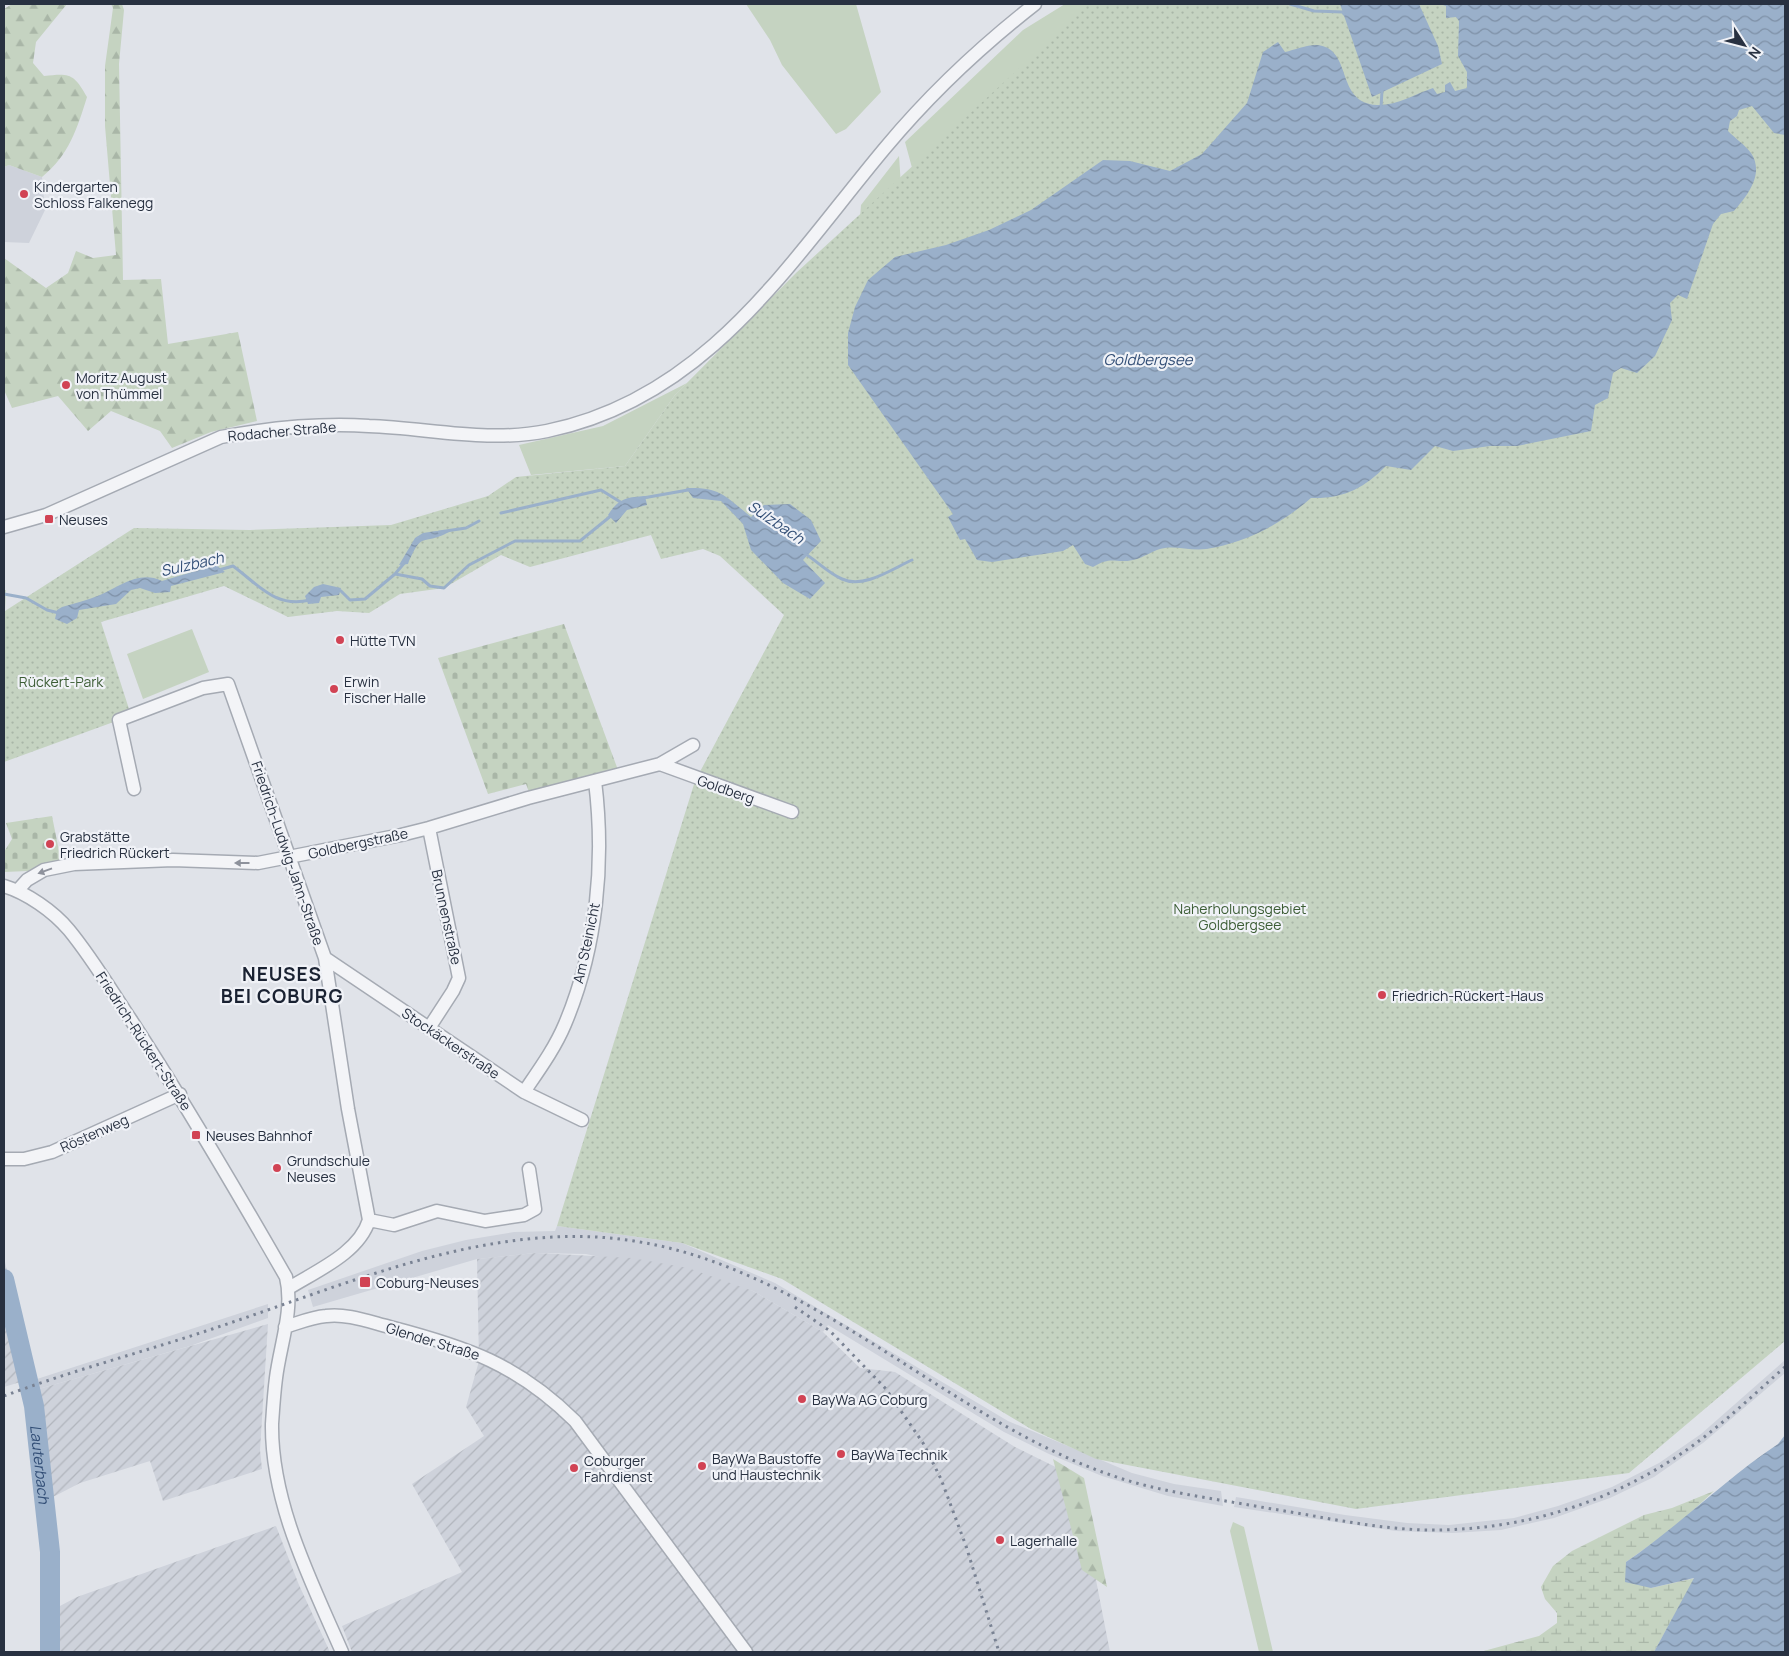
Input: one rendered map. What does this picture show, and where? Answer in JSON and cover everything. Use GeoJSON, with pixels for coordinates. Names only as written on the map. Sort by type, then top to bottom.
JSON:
{"type":"FeatureCollection","features":[{"type":"Feature","properties":{"kind":"street","name":"Rodacher Straße"},"geometry":{"type":"LineString","coordinates":[[4,527],[46,515],[221,437],[247,432],[329,425],[371,426],[496,436],[519,435],[576,425],[605,415],[638,400],[693,364],[744,317],[794,262],[911,118],[962,64],[1035,4]]}},
{"type":"Feature","properties":{"kind":"street","name":"Friedrich-Ludwig-Jahn-Straße"},"geometry":{"type":"LineString","coordinates":[[134,788],[119,720],[203,688],[228,684],[325,958],[348,1109],[369,1220]]}},
{"type":"Feature","properties":{"kind":"street","name":"Goldbergstraße"},"geometry":{"type":"LineString","coordinates":[[18,890],[27,880],[44,870],[74,864],[173,860],[258,863],[429,828],[510,803],[660,764],[693,745]]}},
{"type":"Feature","properties":{"kind":"street","name":"Goldberg"},"geometry":{"type":"LineString","coordinates":[[660,764],[792,812]]}},
{"type":"Feature","properties":{"kind":"street","name":"Am Steinicht"},"geometry":{"type":"LineString","coordinates":[[524,1092],[550,1052],[565,1024],[580,979],[590,934],[600,866],[600,816],[595,781]]}},
{"type":"Feature","properties":{"kind":"street","name":"Brunnenstraße"},"geometry":{"type":"LineString","coordinates":[[429,828],[459,978],[454,991],[429,1028]]}},
{"type":"Feature","properties":{"kind":"street","name":"Friedrich-Rückert-Straße"},"geometry":{"type":"LineString","coordinates":[[4,886],[18,890],[55,916],[69,929],[180,1094],[286,1277],[288,1288],[285,1327],[276,1378],[272,1424],[276,1467],[298,1546],[342,1652]]}},
{"type":"Feature","properties":{"kind":"street","name":"Stockäckerstraße"},"geometry":{"type":"LineString","coordinates":[[325,958],[524,1092],[582,1120]]}},
{"type":"Feature","properties":{"kind":"street","name":"Röstenweg"},"geometry":{"type":"LineString","coordinates":[[4,1159],[24,1159],[52,1152],[180,1094]]}},
{"type":"Feature","properties":{"kind":"street"},"geometry":{"type":"LineString","coordinates":[[288,1288],[348,1250],[362,1236],[369,1220],[394,1225],[437,1212],[485,1221],[524,1215],[535,1209],[529,1169]]}},
{"type":"Feature","properties":{"kind":"street","name":"Glender Straße"},"geometry":{"type":"LineString","coordinates":[[285,1327],[326,1316],[360,1320],[444,1341],[479,1353],[505,1366],[526,1380],[556,1402],[574,1422],[746,1652]]}},
{"type":"Feature","properties":{"kind":"shaded area","name":"Kindergarten Schloss Falkenegg"},"geometry":{"type":"Polygon","coordinates":[[[9,165],[42,177],[45,210],[29,243],[4,242],[4,167],[9,165]]]}},
{"type":"Feature","properties":{"kind":"shaded area"},"geometry":{"type":"Polygon","coordinates":[[[557,1226],[682,1243],[775,1283],[1008,1421],[1132,1473],[1174,1484],[1221,1491],[1223,1506],[1168,1496],[1102,1476],[1049,1454],[1004,1432],[828,1325],[823,1332],[753,1291],[586,1254],[536,1253],[477,1259],[313,1307],[308,1290],[422,1251],[466,1240],[514,1232],[555,1231],[557,1226]]]}},
{"type":"Feature","properties":{"kind":"shaded area"},"geometry":{"type":"Polygon","coordinates":[[[536,1253],[632,1258],[688,1268],[753,1291],[823,1332],[860,1368],[895,1372],[1015,1447],[1076,1477],[1110,1652],[352,1652],[342,1626],[462,1572],[412,1484],[484,1436],[466,1407],[479,1361],[477,1259],[536,1253]]]}},
{"type":"Feature","properties":{"kind":"shaded area"},"geometry":{"type":"Polygon","coordinates":[[[4,1257],[30,1379],[4,1387],[4,1257]]]}},
{"type":"Feature","properties":{"kind":"shaded area"},"geometry":{"type":"Polygon","coordinates":[[[268,1304],[268,1318],[190,1346],[35,1390],[37,1379],[268,1304]]]}},
{"type":"Feature","properties":{"kind":"shaded area"},"geometry":{"type":"Polygon","coordinates":[[[268,1324],[260,1450],[262,1469],[163,1501],[150,1461],[80,1483],[51,1498],[35,1390],[268,1324]]]}},
{"type":"Feature","properties":{"kind":"shaded area"},"geometry":{"type":"Polygon","coordinates":[[[1785,1360],[1785,1373],[1703,1443],[1654,1477],[1610,1498],[1554,1518],[1501,1530],[1453,1533],[1396,1531],[1234,1507],[1236,1497],[1407,1523],[1449,1525],[1514,1518],[1558,1506],[1612,1487],[1659,1463],[1701,1434],[1785,1360]]]}},
{"type":"Feature","properties":{"kind":"shaded area"},"geometry":{"type":"Polygon","coordinates":[[[276,1526],[299,1585],[330,1652],[59,1652],[58,1607],[77,1597],[276,1526]]]}},
{"type":"Feature","properties":{"kind":"green space"},"geometry":{"type":"Polygon","coordinates":[[[12,4],[67,4],[36,42],[33,63],[44,76],[70,76],[78,83],[87,97],[71,141],[59,160],[42,177],[9,165],[4,167],[4,9],[12,4]]]}},
{"type":"Feature","properties":{"kind":"green space"},"geometry":{"type":"Polygon","coordinates":[[[111,4],[122,4],[124,10],[119,64],[123,280],[161,279],[168,344],[238,332],[257,421],[211,432],[172,448],[160,431],[111,411],[88,431],[58,396],[12,408],[4,390],[4,258],[46,288],[68,273],[76,251],[93,258],[116,255],[105,126],[105,66],[113,8],[111,4]]]}},
{"type":"Feature","properties":{"kind":"green space"},"geometry":{"type":"Polygon","coordinates":[[[746,4],[856,4],[881,92],[846,129],[836,134],[782,65],[770,40],[746,4]]]}},
{"type":"Feature","properties":{"kind":"green space"},"geometry":{"type":"Polygon","coordinates":[[[1065,4],[1197,4],[926,219],[905,142],[1023,30],[1065,4]]]}},
{"type":"Feature","properties":{"kind":"green space","name":"Naherholungsgebiet Goldbergsee"},"geometry":{"type":"Polygon","coordinates":[[[1089,4],[1785,4],[1785,1341],[1629,1473],[1356,1509],[1096,1459],[1031,1429],[782,1279],[682,1243],[557,1226],[695,781],[784,615],[720,556],[703,549],[661,559],[651,535],[530,567],[501,555],[444,588],[400,594],[369,613],[337,611],[288,617],[224,586],[101,622],[129,709],[119,720],[4,762],[4,590],[6,590],[5,611],[134,528],[250,530],[391,525],[488,496],[516,477],[625,466],[675,395],[796,273],[1089,4]]]}},
{"type":"Feature","properties":{"kind":"green space"},"geometry":{"type":"Polygon","coordinates":[[[899,156],[901,186],[859,232],[861,205],[899,156]]]}},
{"type":"Feature","properties":{"kind":"green space"},"geometry":{"type":"Polygon","coordinates":[[[687,383],[675,395],[625,466],[531,475],[519,445],[603,426],[687,383]]]}},
{"type":"Feature","properties":{"kind":"green space"},"geometry":{"type":"Polygon","coordinates":[[[564,624],[618,770],[529,792],[526,784],[488,794],[438,658],[564,624]]]}},
{"type":"Feature","properties":{"kind":"green space"},"geometry":{"type":"Polygon","coordinates":[[[192,629],[209,672],[143,699],[127,654],[192,629]]]}},
{"type":"Feature","properties":{"kind":"green space"},"geometry":{"type":"Polygon","coordinates":[[[52,816],[61,861],[28,871],[4,872],[4,852],[12,839],[6,823],[52,816]]]}},
{"type":"Feature","properties":{"kind":"green space"},"geometry":{"type":"Polygon","coordinates":[[[1053,1459],[1084,1478],[1107,1587],[1082,1570],[1053,1459]]]}},
{"type":"Feature","properties":{"kind":"green space"},"geometry":{"type":"Polygon","coordinates":[[[1714,1491],[1674,1528],[1626,1562],[1651,1588],[1695,1578],[1654,1652],[1480,1652],[1539,1636],[1557,1623],[1557,1613],[1545,1599],[1541,1587],[1553,1566],[1572,1551],[1644,1515],[1672,1508],[1714,1491]]]}},
{"type":"Feature","properties":{"kind":"green space"},"geometry":{"type":"Polygon","coordinates":[[[1233,1522],[1244,1527],[1273,1652],[1259,1652],[1230,1531],[1233,1522]]]}},
{"type":"Feature","properties":{"kind":"water"},"geometry":{"type":"Polygon","coordinates":[[[1340,4],[1419,4],[1438,46],[1442,64],[1372,97],[1340,4]]]}},
{"type":"Feature","properties":{"kind":"water","name":"Goldbergsee"},"geometry":{"type":"Polygon","coordinates":[[[1440,4],[1785,4],[1785,135],[1774,133],[1752,106],[1739,110],[1737,116],[1730,121],[1728,131],[1749,150],[1755,161],[1756,169],[1753,184],[1734,211],[1721,214],[1713,224],[1687,299],[1678,295],[1670,303],[1672,320],[1655,356],[1637,373],[1621,368],[1613,373],[1608,398],[1595,405],[1591,431],[1517,446],[1490,446],[1453,451],[1435,446],[1411,470],[1386,466],[1378,474],[1353,491],[1334,497],[1311,498],[1275,524],[1235,542],[1206,549],[1165,548],[1137,559],[1105,561],[1093,567],[1085,564],[1073,545],[1063,551],[992,562],[977,560],[965,539],[960,540],[948,517],[953,514],[848,365],[848,333],[855,307],[868,280],[895,257],[946,245],[989,230],[1031,210],[1103,160],[1130,161],[1170,171],[1202,154],[1247,103],[1263,52],[1278,42],[1285,52],[1312,45],[1328,48],[1336,55],[1349,86],[1355,95],[1364,102],[1377,105],[1391,104],[1433,88],[1437,94],[1445,92],[1445,85],[1450,82],[1455,91],[1467,88],[1467,72],[1458,56],[1459,21],[1456,17],[1446,18],[1446,6],[1440,4]]]}},
{"type":"Feature","properties":{"kind":"water"},"geometry":{"type":"Polygon","coordinates":[[[686,488],[707,489],[722,494],[751,517],[764,505],[790,504],[811,520],[821,541],[803,560],[825,583],[810,599],[783,583],[751,550],[743,524],[721,501],[693,498],[686,488]]]}},
{"type":"Feature","properties":{"kind":"water"},"geometry":{"type":"Polygon","coordinates":[[[645,496],[647,505],[627,510],[616,523],[608,515],[619,502],[633,497],[645,496]]]}},
{"type":"Feature","properties":{"kind":"water"},"geometry":{"type":"Polygon","coordinates":[[[449,532],[420,542],[408,564],[399,565],[415,538],[423,533],[449,532]]]}},
{"type":"Feature","properties":{"kind":"water"},"geometry":{"type":"Polygon","coordinates":[[[216,565],[225,572],[171,586],[170,592],[155,593],[140,588],[131,590],[116,604],[79,610],[77,618],[67,624],[55,619],[57,610],[62,607],[95,597],[130,580],[146,577],[162,581],[216,565]]]}},
{"type":"Feature","properties":{"kind":"water"},"geometry":{"type":"Polygon","coordinates":[[[323,584],[341,588],[339,595],[321,597],[319,603],[308,604],[305,596],[314,587],[323,584]]]}},
{"type":"Feature","properties":{"kind":"water"},"geometry":{"type":"Polygon","coordinates":[[[1785,1435],[1785,1652],[1654,1652],[1694,1578],[1651,1588],[1625,1582],[1626,1562],[1778,1444],[1785,1435]]]}},
{"type":"Feature","properties":{"kind":"waterway"},"geometry":{"type":"LineString","coordinates":[[1290,4],[1314,11],[1343,12],[1344,14]]}},
{"type":"Feature","properties":{"kind":"waterway"},"geometry":{"type":"LineString","coordinates":[[1381,108],[1382,90]]}},
{"type":"Feature","properties":{"kind":"waterway","name":"Sulzbach"},"geometry":{"type":"LineString","coordinates":[[501,513],[601,490],[622,503]]}},
{"type":"Feature","properties":{"kind":"waterway","name":"Sulzbach"},"geometry":{"type":"LineString","coordinates":[[643,498],[688,490]]}},
{"type":"Feature","properties":{"kind":"waterway","name":"Sulzbach"},"geometry":{"type":"LineString","coordinates":[[395,574],[422,579],[430,586],[444,588],[469,565],[515,541],[580,541],[612,515]]}},
{"type":"Feature","properties":{"kind":"waterway","name":"Sulzbach"},"geometry":{"type":"LineString","coordinates":[[439,532],[466,528],[479,521]]}},
{"type":"Feature","properties":{"kind":"waterway","name":"Sulzbach"},"geometry":{"type":"LineString","coordinates":[[804,553],[832,574],[842,579],[859,582],[878,577],[912,560]]}},
{"type":"Feature","properties":{"kind":"waterway","name":"Sulzbach"},"geometry":{"type":"LineString","coordinates":[[337,590],[341,591],[350,600],[365,599],[395,574],[406,561]]}},
{"type":"Feature","properties":{"kind":"waterway","name":"Sulzbach"},"geometry":{"type":"LineString","coordinates":[[219,570],[233,566],[268,594],[277,598],[298,602],[310,600]]}},
{"type":"Feature","properties":{"kind":"waterway","name":"Sulzbach"},"geometry":{"type":"LineString","coordinates":[[4,594],[26,598],[47,610],[59,613]]}},
{"type":"Feature","properties":{"kind":"waterway","name":"Lauterbach"},"geometry":{"type":"LineString","coordinates":[[4,1279],[34,1406],[50,1552],[50,1652]]}},
{"type":"Feature","properties":{"kind":"railway"},"geometry":{"type":"LineString","coordinates":[[4,1396],[58,1377],[197,1334],[374,1274],[425,1259],[477,1247],[529,1239],[582,1237],[634,1241],[684,1252],[733,1269],[780,1290],[826,1315],[1002,1424],[1056,1453],[1113,1476],[1152,1487],[1209,1498],[1367,1525],[1428,1530],[1467,1529],[1505,1524],[1543,1516],[1615,1491],[1649,1474],[1682,1453],[1713,1430],[1785,1367]]}},
{"type":"Feature","properties":{"kind":"railway"},"geometry":{"type":"LineString","coordinates":[[795,1307],[830,1331],[886,1389],[923,1443],[941,1479],[966,1546],[999,1652]]}},
{"type":"Feature","properties":{"kind":"place","name":"Kindergarten Schloss Falkenegg"},"geometry":{"type":"Point","coordinates":[24,194]}},
{"type":"Feature","properties":{"kind":"place","name":"Moritz August von Thümmel"},"geometry":{"type":"Point","coordinates":[66,385]}},
{"type":"Feature","properties":{"kind":"place","name":"Neuses"},"geometry":{"type":"Point","coordinates":[49,519]}},
{"type":"Feature","properties":{"kind":"place","name":"Hütte TVN"},"geometry":{"type":"Point","coordinates":[340,640]}},
{"type":"Feature","properties":{"kind":"place","name":"Erwin Fischer Halle"},"geometry":{"type":"Point","coordinates":[334,689]}},
{"type":"Feature","properties":{"kind":"place","name":"Grabstätte Friedrich Rückert"},"geometry":{"type":"Point","coordinates":[50,844]}},
{"type":"Feature","properties":{"kind":"place","name":"Friedrich-Rückert-Haus"},"geometry":{"type":"Point","coordinates":[1382,995]}},
{"type":"Feature","properties":{"kind":"place","name":"Neuses Bahnhof"},"geometry":{"type":"Point","coordinates":[196,1135]}},
{"type":"Feature","properties":{"kind":"place","name":"Grundschule Neuses"},"geometry":{"type":"Point","coordinates":[277,1168]}},
{"type":"Feature","properties":{"kind":"place","name":"Coburg-Neuses"},"geometry":{"type":"Point","coordinates":[365,1282]}},
{"type":"Feature","properties":{"kind":"place","name":"BayWa AG Coburg"},"geometry":{"type":"Point","coordinates":[802,1399]}},
{"type":"Feature","properties":{"kind":"place","name":"BayWa Technik"},"geometry":{"type":"Point","coordinates":[841,1454]}},
{"type":"Feature","properties":{"kind":"place","name":"BayWa Baustoffe und Haustechnik"},"geometry":{"type":"Point","coordinates":[702,1466]}},
{"type":"Feature","properties":{"kind":"place","name":"Coburger Fahrdienst"},"geometry":{"type":"Point","coordinates":[574,1468]}},
{"type":"Feature","properties":{"kind":"place","name":"Lagerhalle"},"geometry":{"type":"Point","coordinates":[1000,1540]}},
{"type":"Feature","properties":{"kind":"district","name":"NEUSES BEI COBURG"},"geometry":{"type":"Point","coordinates":[282,985]}},
{"type":"Feature","properties":{"kind":"park label","name":"Rückert-Park"},"geometry":{"type":"Point","coordinates":[61,681]}}]}
